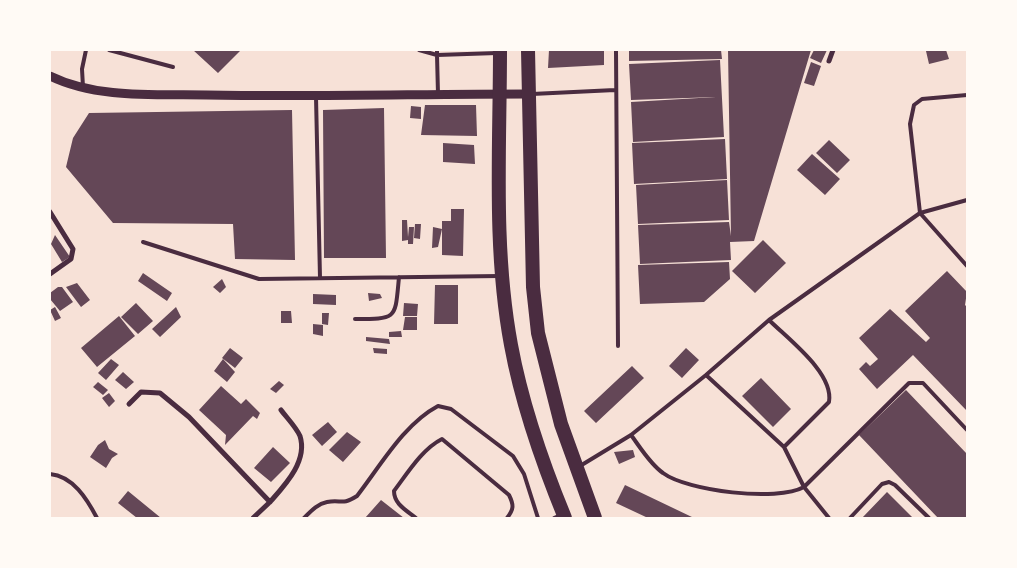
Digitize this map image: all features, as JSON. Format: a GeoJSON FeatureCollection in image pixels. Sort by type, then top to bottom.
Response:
{"type":"FeatureCollection","features":[{"type":"Feature","properties":{"kind":"highway"},"geometry":{"type":"LineString","coordinates":[[528,50],[532,287],[538,333],[552,394],[576,468],[595,518]]}},
{"type":"Feature","properties":{"kind":"highway"},"geometry":{"type":"LineString","coordinates":[[500,52],[503,276],[511,344],[532,432],[561,517]]}},
{"type":"Feature","properties":{"kind":"street"},"geometry":{"type":"LineString","coordinates":[[829,61],[833,50]]}},
{"type":"Feature","properties":{"kind":"street"},"geometry":{"type":"LineString","coordinates":[[51,79],[82,87],[150,94],[316,97],[528,94]]}},
{"type":"Feature","properties":{"kind":"street"},"geometry":{"type":"LineString","coordinates":[[50,212],[73,249],[71,259],[50,274]]}},
{"type":"Feature","properties":{"kind":"street"},"geometry":{"type":"LineString","coordinates":[[129,404],[141,392],[160,393],[189,417],[270,502]]}},
{"type":"Feature","properties":{"kind":"street"},"geometry":{"type":"LineString","coordinates":[[253,518],[270,502],[293,472],[302,450],[299,435],[281,410]]}},
{"type":"Feature","properties":{"kind":"lane"},"geometry":{"type":"LineString","coordinates":[[82,87],[82,68],[86,50]]}},
{"type":"Feature","properties":{"kind":"lane"},"geometry":{"type":"LineString","coordinates":[[109,50],[173,67]]}},
{"type":"Feature","properties":{"kind":"lane"},"geometry":{"type":"LineString","coordinates":[[419,50],[437,55],[500,52]]}},
{"type":"Feature","properties":{"kind":"lane"},"geometry":{"type":"LineString","coordinates":[[437,50],[438,96]]}},
{"type":"Feature","properties":{"kind":"lane"},"geometry":{"type":"LineString","coordinates":[[616,50],[618,346]]}},
{"type":"Feature","properties":{"kind":"lane"},"geometry":{"type":"LineString","coordinates":[[528,94],[615,90]]}},
{"type":"Feature","properties":{"kind":"lane"},"geometry":{"type":"LineString","coordinates":[[967,95],[922,100],[914,105],[910,115],[920,213],[967,266]]}},
{"type":"Feature","properties":{"kind":"lane"},"geometry":{"type":"LineString","coordinates":[[316,97],[320,278]]}},
{"type":"Feature","properties":{"kind":"lane"},"geometry":{"type":"LineString","coordinates":[[576,468],[630,435],[706,375],[769,320],[920,213],[967,200]]}},
{"type":"Feature","properties":{"kind":"lane"},"geometry":{"type":"LineString","coordinates":[[143,242],[259,279],[503,276]]}},
{"type":"Feature","properties":{"kind":"lane"},"geometry":{"type":"LineString","coordinates":[[356,319],[386,319],[393,315],[396,307],[399,277]]}},
{"type":"Feature","properties":{"kind":"lane"},"geometry":{"type":"LineString","coordinates":[[769,320],[818,368],[829,386],[831,395],[830,402],[821,412],[784,447]]}},
{"type":"Feature","properties":{"kind":"lane"},"geometry":{"type":"LineString","coordinates":[[706,375],[784,447],[804,487],[829,518]]}},
{"type":"Feature","properties":{"kind":"lane"},"geometry":{"type":"LineString","coordinates":[[630,435],[662,473],[692,485],[769,495],[788,493],[804,487],[909,383],[923,383],[967,430]]}},
{"type":"Feature","properties":{"kind":"lane"},"geometry":{"type":"LineString","coordinates":[[304,518],[315,506],[327,501],[346,503],[357,496],[408,430],[426,412],[438,406],[451,409],[513,456],[524,474],[538,518]]}},
{"type":"Feature","properties":{"kind":"lane"},"geometry":{"type":"LineString","coordinates":[[416,518],[394,498],[394,491],[428,449],[442,440],[510,495],[514,504],[513,511],[507,518]]}},
{"type":"Feature","properties":{"kind":"lane"},"geometry":{"type":"LineString","coordinates":[[50,474],[61,475],[85,496],[97,518]]}},
{"type":"Feature","properties":{"kind":"lane"},"geometry":{"type":"LineString","coordinates":[[850,518],[882,484],[889,482],[896,485],[929,518]]}},
{"type":"Feature","properties":{"kind":"building"},"geometry":{"type":"Polygon","coordinates":[[[193,50],[241,50],[218,73],[193,50]]]}},
{"type":"Feature","properties":{"kind":"building"},"geometry":{"type":"Polygon","coordinates":[[[549,50],[604,50],[604,65],[548,68],[549,50]]]}},
{"type":"Feature","properties":{"kind":"building"},"geometry":{"type":"Polygon","coordinates":[[[629,50],[721,50],[722,59],[629,61],[629,50]]]}},
{"type":"Feature","properties":{"kind":"building"},"geometry":{"type":"Polygon","coordinates":[[[728,50],[811,50],[754,241],[730,242],[731,260],[640,264],[638,225],[729,222],[731,236],[728,50]]]}},
{"type":"Feature","properties":{"kind":"building"},"geometry":{"type":"Polygon","coordinates":[[[814,50],[827,50],[821,63],[810,58],[814,50]]]}},
{"type":"Feature","properties":{"kind":"building"},"geometry":{"type":"Polygon","coordinates":[[[946,50],[949,59],[929,64],[926,51],[946,50]]]}},
{"type":"Feature","properties":{"kind":"building"},"geometry":{"type":"Polygon","coordinates":[[[720,60],[724,137],[633,142],[631,102],[716,97],[631,100],[629,64],[720,60]]]}},
{"type":"Feature","properties":{"kind":"building"},"geometry":{"type":"Polygon","coordinates":[[[811,62],[821,66],[814,86],[804,83],[811,62]]]}},
{"type":"Feature","properties":{"kind":"building"},"geometry":{"type":"Polygon","coordinates":[[[425,105],[476,105],[477,136],[421,135],[425,105]]]}},
{"type":"Feature","properties":{"kind":"building"},"geometry":{"type":"Polygon","coordinates":[[[411,106],[421,107],[421,119],[410,118],[411,106]]]}},
{"type":"Feature","properties":{"kind":"building"},"geometry":{"type":"Polygon","coordinates":[[[384,108],[386,258],[324,258],[323,110],[384,108]]]}},
{"type":"Feature","properties":{"kind":"building"},"geometry":{"type":"Polygon","coordinates":[[[292,110],[295,260],[235,259],[233,224],[113,223],[66,167],[73,138],[89,113],[292,110]]]}},
{"type":"Feature","properties":{"kind":"building"},"geometry":{"type":"Polygon","coordinates":[[[725,139],[727,179],[634,184],[632,143],[725,139]]]}},
{"type":"Feature","properties":{"kind":"building"},"geometry":{"type":"Polygon","coordinates":[[[829,140],[850,160],[837,173],[816,153],[829,140]]]}},
{"type":"Feature","properties":{"kind":"building"},"geometry":{"type":"Polygon","coordinates":[[[443,143],[474,145],[475,164],[443,162],[443,143]]]}},
{"type":"Feature","properties":{"kind":"building"},"geometry":{"type":"Polygon","coordinates":[[[812,154],[840,179],[825,195],[797,170],[812,154]]]}},
{"type":"Feature","properties":{"kind":"building"},"geometry":{"type":"Polygon","coordinates":[[[727,180],[729,220],[638,224],[636,185],[727,180]]]}},
{"type":"Feature","properties":{"kind":"building"},"geometry":{"type":"Polygon","coordinates":[[[451,209],[464,209],[463,256],[442,255],[442,221],[451,221],[451,209]]]}},
{"type":"Feature","properties":{"kind":"building"},"geometry":{"type":"Polygon","coordinates":[[[402,220],[407,220],[408,237],[409,227],[414,227],[413,244],[408,244],[408,240],[402,241],[402,220]]]}},
{"type":"Feature","properties":{"kind":"building"},"geometry":{"type":"Polygon","coordinates":[[[415,224],[421,224],[420,239],[414,238],[415,224]]]}},
{"type":"Feature","properties":{"kind":"building"},"geometry":{"type":"Polygon","coordinates":[[[433,227],[442,229],[438,247],[432,248],[433,227]]]}},
{"type":"Feature","properties":{"kind":"building"},"geometry":{"type":"Polygon","coordinates":[[[55,235],[70,257],[62,262],[51,244],[55,235]]]}},
{"type":"Feature","properties":{"kind":"building"},"geometry":{"type":"Polygon","coordinates":[[[763,240],[786,263],[755,293],[732,271],[763,240]]]}},
{"type":"Feature","properties":{"kind":"building"},"geometry":{"type":"Polygon","coordinates":[[[729,262],[730,279],[704,302],[640,304],[638,265],[729,262]]]}},
{"type":"Feature","properties":{"kind":"building"},"geometry":{"type":"Polygon","coordinates":[[[947,271],[967,292],[965,305],[967,307],[967,411],[913,355],[877,389],[859,369],[866,362],[870,366],[878,359],[859,338],[890,309],[926,342],[930,338],[905,311],[947,271]]]}},
{"type":"Feature","properties":{"kind":"building"},"geometry":{"type":"Polygon","coordinates":[[[143,273],[172,293],[167,301],[138,281],[143,273]]]}},
{"type":"Feature","properties":{"kind":"building"},"geometry":{"type":"Polygon","coordinates":[[[222,279],[226,287],[220,293],[213,287],[222,279]]]}},
{"type":"Feature","properties":{"kind":"building"},"geometry":{"type":"Polygon","coordinates":[[[77,283],[90,300],[81,307],[66,287],[77,283]]]}},
{"type":"Feature","properties":{"kind":"building"},"geometry":{"type":"Polygon","coordinates":[[[435,285],[458,285],[458,324],[434,324],[435,285]]]}},
{"type":"Feature","properties":{"kind":"building"},"geometry":{"type":"Polygon","coordinates":[[[58,287],[62,287],[73,302],[60,311],[50,299],[50,293],[58,287]]]}},
{"type":"Feature","properties":{"kind":"building"},"geometry":{"type":"Polygon","coordinates":[[[368,293],[380,294],[382,298],[369,301],[368,293]]]}},
{"type":"Feature","properties":{"kind":"building"},"geometry":{"type":"Polygon","coordinates":[[[313,294],[336,295],[336,305],[313,304],[313,294]]]}},
{"type":"Feature","properties":{"kind":"building"},"geometry":{"type":"Polygon","coordinates":[[[136,303],[153,321],[138,334],[121,317],[136,303]]]}},
{"type":"Feature","properties":{"kind":"building"},"geometry":{"type":"Polygon","coordinates":[[[404,303],[418,304],[417,316],[403,316],[404,303]]]}},
{"type":"Feature","properties":{"kind":"building"},"geometry":{"type":"Polygon","coordinates":[[[55,307],[61,318],[55,321],[50,310],[55,307]]]}},
{"type":"Feature","properties":{"kind":"building"},"geometry":{"type":"Polygon","coordinates":[[[176,307],[181,317],[160,337],[152,329],[176,307]]]}},
{"type":"Feature","properties":{"kind":"building"},"geometry":{"type":"Polygon","coordinates":[[[281,311],[291,311],[292,323],[281,323],[281,311]]]}},
{"type":"Feature","properties":{"kind":"building"},"geometry":{"type":"Polygon","coordinates":[[[322,313],[329,313],[328,325],[322,324],[322,313]]]}},
{"type":"Feature","properties":{"kind":"building"},"geometry":{"type":"Polygon","coordinates":[[[119,316],[135,336],[97,367],[81,348],[119,316]]]}},
{"type":"Feature","properties":{"kind":"building"},"geometry":{"type":"Polygon","coordinates":[[[405,317],[417,317],[417,330],[403,330],[405,317]]]}},
{"type":"Feature","properties":{"kind":"building"},"geometry":{"type":"Polygon","coordinates":[[[313,324],[323,325],[323,336],[313,334],[313,324]]]}},
{"type":"Feature","properties":{"kind":"building"},"geometry":{"type":"Polygon","coordinates":[[[401,331],[402,337],[389,337],[389,332],[401,331]]]}},
{"type":"Feature","properties":{"kind":"building"},"geometry":{"type":"Polygon","coordinates":[[[366,337],[389,339],[390,344],[366,341],[366,337]]]}},
{"type":"Feature","properties":{"kind":"building"},"geometry":{"type":"Polygon","coordinates":[[[230,348],[243,358],[235,368],[222,358],[230,348]]]}},
{"type":"Feature","properties":{"kind":"building"},"geometry":{"type":"Polygon","coordinates":[[[373,348],[387,349],[387,354],[374,353],[373,348]]]}},
{"type":"Feature","properties":{"kind":"building"},"geometry":{"type":"Polygon","coordinates":[[[686,348],[699,360],[682,378],[669,366],[686,348]]]}},
{"type":"Feature","properties":{"kind":"building"},"geometry":{"type":"Polygon","coordinates":[[[111,359],[119,365],[106,380],[98,373],[111,359]]]}},
{"type":"Feature","properties":{"kind":"building"},"geometry":{"type":"Polygon","coordinates":[[[223,359],[235,372],[227,382],[214,371],[223,359]]]}},
{"type":"Feature","properties":{"kind":"building"},"geometry":{"type":"Polygon","coordinates":[[[632,366],[644,378],[596,423],[584,411],[632,366]]]}},
{"type":"Feature","properties":{"kind":"building"},"geometry":{"type":"Polygon","coordinates":[[[123,372],[134,382],[126,389],[115,380],[123,372]]]}},
{"type":"Feature","properties":{"kind":"building"},"geometry":{"type":"Polygon","coordinates":[[[761,378],[791,409],[773,427],[742,396],[761,378]]]}},
{"type":"Feature","properties":{"kind":"building"},"geometry":{"type":"Polygon","coordinates":[[[279,381],[284,385],[276,393],[270,389],[279,381]]]}},
{"type":"Feature","properties":{"kind":"building"},"geometry":{"type":"Polygon","coordinates":[[[98,382],[108,390],[103,395],[93,387],[98,382]]]}},
{"type":"Feature","properties":{"kind":"building"},"geometry":{"type":"Polygon","coordinates":[[[221,386],[241,404],[246,399],[260,413],[257,419],[253,416],[225,445],[226,435],[199,410],[221,386]]]}},
{"type":"Feature","properties":{"kind":"building"},"geometry":{"type":"Polygon","coordinates":[[[906,390],[967,454],[967,518],[938,518],[859,435],[906,390]]]}},
{"type":"Feature","properties":{"kind":"building"},"geometry":{"type":"Polygon","coordinates":[[[109,393],[115,401],[109,407],[102,398],[109,393]]]}},
{"type":"Feature","properties":{"kind":"building"},"geometry":{"type":"Polygon","coordinates":[[[328,422],[337,432],[322,446],[312,435],[328,422]]]}},
{"type":"Feature","properties":{"kind":"building"},"geometry":{"type":"Polygon","coordinates":[[[347,432],[361,442],[343,462],[329,450],[347,432]]]}},
{"type":"Feature","properties":{"kind":"building"},"geometry":{"type":"Polygon","coordinates":[[[105,440],[109,449],[118,454],[112,458],[106,468],[90,457],[98,445],[105,440]]]}},
{"type":"Feature","properties":{"kind":"building"},"geometry":{"type":"Polygon","coordinates":[[[273,447],[290,463],[271,482],[254,468],[273,447]]]}},
{"type":"Feature","properties":{"kind":"building"},"geometry":{"type":"Polygon","coordinates":[[[633,450],[635,457],[619,464],[614,452],[633,450]]]}},
{"type":"Feature","properties":{"kind":"building"},"geometry":{"type":"Polygon","coordinates":[[[625,485],[694,518],[648,518],[616,503],[625,485]]]}},
{"type":"Feature","properties":{"kind":"building"},"geometry":{"type":"Polygon","coordinates":[[[128,491],[161,518],[137,518],[118,503],[128,491]]]}},
{"type":"Feature","properties":{"kind":"building"},"geometry":{"type":"Polygon","coordinates":[[[887,492],[913,518],[862,518],[887,492]]]}},
{"type":"Feature","properties":{"kind":"building"},"geometry":{"type":"Polygon","coordinates":[[[381,500],[404,518],[365,518],[381,500]]]}}]}
